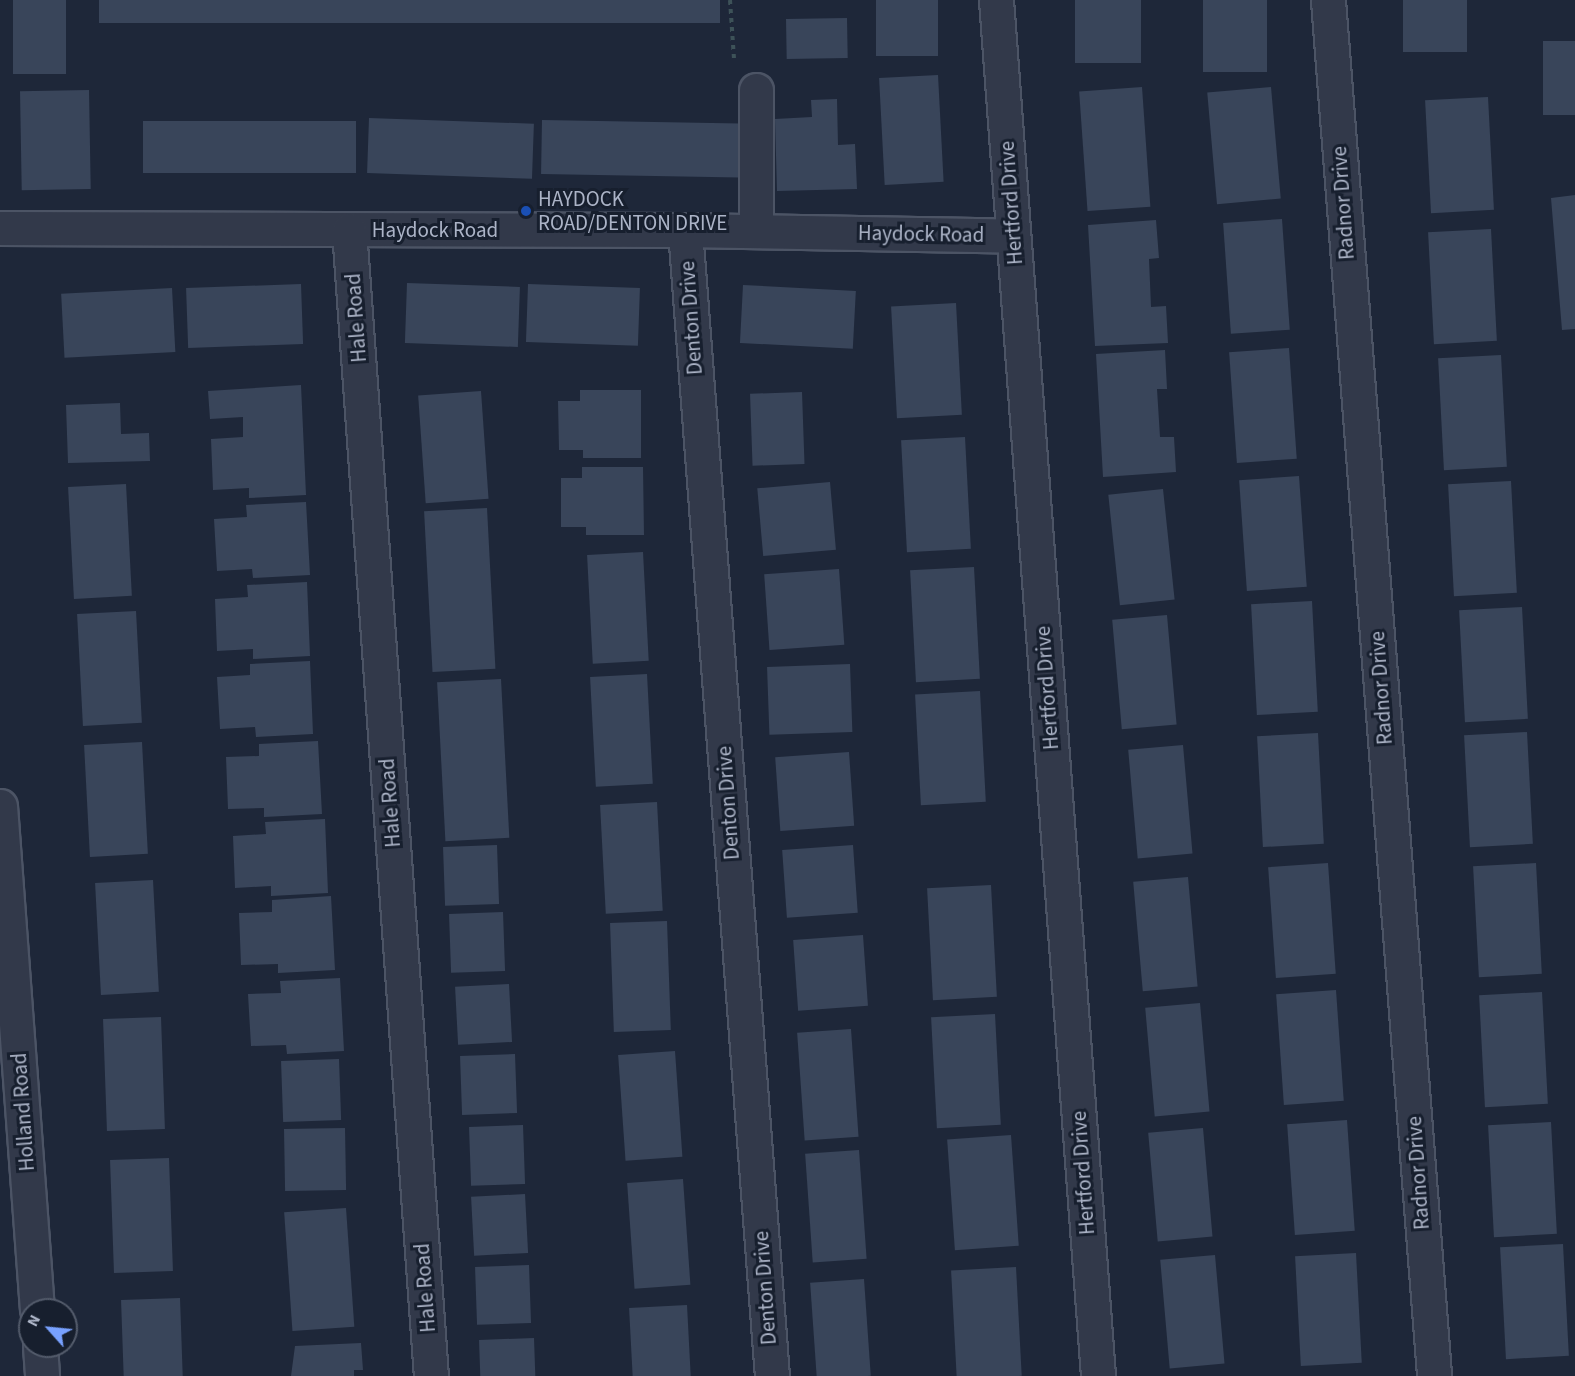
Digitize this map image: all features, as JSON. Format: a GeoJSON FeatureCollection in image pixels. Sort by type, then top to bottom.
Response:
{"type":"FeatureCollection","features":[{"type":"Feature","properties":{"kind":"street","name":"Hertford Drive"},"geometry":{"type":"LineString","coordinates":[[996,0],[1098,1376]]}},
{"type":"Feature","properties":{"kind":"street","name":"Radnor Drive"},"geometry":{"type":"LineString","coordinates":[[1328,0],[1434,1376]]}},
{"type":"Feature","properties":{"kind":"street"},"geometry":{"type":"LineString","coordinates":[[756,90],[756,231]]}},
{"type":"Feature","properties":{"kind":"street","name":"Haydock Road"},"geometry":{"type":"LineString","coordinates":[[0,228],[685,230],[1013,236]]}},
{"type":"Feature","properties":{"kind":"street","name":"Hale Road"},"geometry":{"type":"LineString","coordinates":[[349,230],[431,1376]]}},
{"type":"Feature","properties":{"kind":"street","name":"Denton Drive"},"geometry":{"type":"LineString","coordinates":[[685,230],[772,1376]]}},
{"type":"Feature","properties":{"kind":"street","name":"Holland Road"},"geometry":{"type":"LineString","coordinates":[[0,806],[36,1298]]}},
{"type":"Feature","properties":{"kind":"street"},"geometry":{"type":"LineString","coordinates":[[41,1358],[42,1376]]}},
{"type":"Feature","properties":{"kind":"path"},"geometry":{"type":"LineString","coordinates":[[730,0],[736,80],[756,90]]}},
{"type":"Feature","properties":{"kind":"building"},"geometry":{"type":"Polygon","coordinates":[[[13,0],[66,0],[66,74],[13,74],[13,0]]]}},
{"type":"Feature","properties":{"kind":"building"},"geometry":{"type":"Polygon","coordinates":[[[99,0],[720,0],[720,23],[99,23],[99,0]]]}},
{"type":"Feature","properties":{"kind":"building"},"geometry":{"type":"Polygon","coordinates":[[[876,0],[938,0],[938,56],[876,56],[876,0]]]}},
{"type":"Feature","properties":{"kind":"building"},"geometry":{"type":"Polygon","coordinates":[[[1075,0],[1141,0],[1141,63],[1075,63],[1075,0]]]}},
{"type":"Feature","properties":{"kind":"building"},"geometry":{"type":"Polygon","coordinates":[[[1203,0],[1267,0],[1267,72],[1203,72],[1203,0]]]}},
{"type":"Feature","properties":{"kind":"building"},"geometry":{"type":"Polygon","coordinates":[[[1403,0],[1467,0],[1467,52],[1403,52],[1403,0]]]}},
{"type":"Feature","properties":{"kind":"building"},"geometry":{"type":"Polygon","coordinates":[[[847,18],[848,58],[787,59],[786,19],[847,18]]]}},
{"type":"Feature","properties":{"kind":"building"},"geometry":{"type":"Polygon","coordinates":[[[1543,41],[1575,41],[1575,115],[1543,115],[1543,41]]]}},
{"type":"Feature","properties":{"kind":"building"},"geometry":{"type":"Polygon","coordinates":[[[938,75],[944,182],[885,185],[879,78],[938,75]]]}},
{"type":"Feature","properties":{"kind":"building"},"geometry":{"type":"Polygon","coordinates":[[[1142,87],[1150,207],[1088,211],[1079,91],[1142,87]]]}},
{"type":"Feature","properties":{"kind":"building"},"geometry":{"type":"Polygon","coordinates":[[[1271,87],[1281,199],[1217,204],[1207,93],[1271,87]]]}},
{"type":"Feature","properties":{"kind":"building"},"geometry":{"type":"Polygon","coordinates":[[[89,90],[91,189],[22,190],[20,91],[89,90]]]}},
{"type":"Feature","properties":{"kind":"building"},"geometry":{"type":"Polygon","coordinates":[[[1488,97],[1494,210],[1431,213],[1425,100],[1488,97]]]}},
{"type":"Feature","properties":{"kind":"building"},"geometry":{"type":"Polygon","coordinates":[[[837,99],[838,145],[855,144],[857,189],[777,191],[775,119],[812,117],[811,100],[837,99]]]}},
{"type":"Feature","properties":{"kind":"building"},"geometry":{"type":"Polygon","coordinates":[[[369,118],[534,124],[532,179],[367,173],[369,118]]]}},
{"type":"Feature","properties":{"kind":"building"},"geometry":{"type":"Polygon","coordinates":[[[542,120],[740,123],[739,177],[541,174],[542,120]]]}},
{"type":"Feature","properties":{"kind":"building"},"geometry":{"type":"Polygon","coordinates":[[[143,121],[356,121],[356,173],[143,173],[143,121]]]}},
{"type":"Feature","properties":{"kind":"building"},"geometry":{"type":"Polygon","coordinates":[[[1575,195],[1575,329],[1562,330],[1551,198],[1575,195]]]}},
{"type":"Feature","properties":{"kind":"building"},"geometry":{"type":"Polygon","coordinates":[[[1282,219],[1290,330],[1231,334],[1223,223],[1282,219]]]}},
{"type":"Feature","properties":{"kind":"building"},"geometry":{"type":"Polygon","coordinates":[[[1156,220],[1159,258],[1149,259],[1151,307],[1166,306],[1168,343],[1095,346],[1088,225],[1156,220]]]}},
{"type":"Feature","properties":{"kind":"building"},"geometry":{"type":"Polygon","coordinates":[[[1491,229],[1497,341],[1434,344],[1428,232],[1491,229]]]}},
{"type":"Feature","properties":{"kind":"building"},"geometry":{"type":"Polygon","coordinates":[[[407,283],[520,287],[518,347],[405,343],[407,283]]]}},
{"type":"Feature","properties":{"kind":"building"},"geometry":{"type":"Polygon","coordinates":[[[301,284],[303,344],[188,348],[186,288],[301,284]]]}},
{"type":"Feature","properties":{"kind":"building"},"geometry":{"type":"Polygon","coordinates":[[[528,284],[640,288],[638,346],[526,342],[528,284]]]}},
{"type":"Feature","properties":{"kind":"building"},"geometry":{"type":"Polygon","coordinates":[[[743,285],[856,291],[853,349],[740,343],[743,285]]]}},
{"type":"Feature","properties":{"kind":"building"},"geometry":{"type":"Polygon","coordinates":[[[172,288],[175,352],[65,358],[61,294],[172,288]]]}},
{"type":"Feature","properties":{"kind":"building"},"geometry":{"type":"Polygon","coordinates":[[[956,303],[962,415],[897,418],[891,306],[956,303]]]}},
{"type":"Feature","properties":{"kind":"building"},"geometry":{"type":"Polygon","coordinates":[[[1289,348],[1297,459],[1237,463],[1229,352],[1289,348]]]}},
{"type":"Feature","properties":{"kind":"building"},"geometry":{"type":"Polygon","coordinates":[[[1165,350],[1167,389],[1157,389],[1160,437],[1174,437],[1176,472],[1103,477],[1096,354],[1165,350]]]}},
{"type":"Feature","properties":{"kind":"building"},"geometry":{"type":"Polygon","coordinates":[[[1501,355],[1507,467],[1444,470],[1438,358],[1501,355]]]}},
{"type":"Feature","properties":{"kind":"building"},"geometry":{"type":"Polygon","coordinates":[[[301,385],[306,495],[249,498],[249,488],[213,490],[211,439],[243,437],[243,417],[210,419],[208,391],[301,385]]]}},
{"type":"Feature","properties":{"kind":"building"},"geometry":{"type":"Polygon","coordinates":[[[580,390],[641,390],[641,458],[583,458],[583,450],[559,450],[558,401],[580,401],[580,390]]]}},
{"type":"Feature","properties":{"kind":"building"},"geometry":{"type":"Polygon","coordinates":[[[481,391],[489,499],[426,503],[418,395],[481,391]]]}},
{"type":"Feature","properties":{"kind":"building"},"geometry":{"type":"Polygon","coordinates":[[[802,392],[805,464],[753,466],[750,394],[802,392]]]}},
{"type":"Feature","properties":{"kind":"building"},"geometry":{"type":"Polygon","coordinates":[[[120,403],[121,434],[149,433],[150,461],[68,463],[66,405],[120,403]]]}},
{"type":"Feature","properties":{"kind":"building"},"geometry":{"type":"Polygon","coordinates":[[[965,437],[971,549],[907,552],[901,440],[965,437]]]}},
{"type":"Feature","properties":{"kind":"building"},"geometry":{"type":"Polygon","coordinates":[[[582,467],[643,467],[644,535],[586,535],[586,527],[561,527],[561,478],[582,478],[582,467]]]}},
{"type":"Feature","properties":{"kind":"building"},"geometry":{"type":"Polygon","coordinates":[[[1299,476],[1307,587],[1247,591],[1239,480],[1299,476]]]}},
{"type":"Feature","properties":{"kind":"building"},"geometry":{"type":"Polygon","coordinates":[[[1511,481],[1517,593],[1454,596],[1448,484],[1511,481]]]}},
{"type":"Feature","properties":{"kind":"building"},"geometry":{"type":"Polygon","coordinates":[[[830,482],[836,550],[763,556],[757,488],[830,482]]]}},
{"type":"Feature","properties":{"kind":"building"},"geometry":{"type":"Polygon","coordinates":[[[126,484],[132,596],[74,599],[68,487],[126,484]]]}},
{"type":"Feature","properties":{"kind":"building"},"geometry":{"type":"Polygon","coordinates":[[[1163,489],[1175,599],[1120,605],[1108,495],[1163,489]]]}},
{"type":"Feature","properties":{"kind":"building"},"geometry":{"type":"Polygon","coordinates":[[[306,502],[310,575],[253,578],[252,569],[217,571],[214,519],[247,517],[246,505],[306,502]]]}},
{"type":"Feature","properties":{"kind":"building"},"geometry":{"type":"Polygon","coordinates":[[[487,508],[495,669],[433,672],[424,511],[487,508]]]}},
{"type":"Feature","properties":{"kind":"building"},"geometry":{"type":"Polygon","coordinates":[[[643,552],[649,661],[593,664],[587,555],[643,552]]]}},
{"type":"Feature","properties":{"kind":"building"},"geometry":{"type":"Polygon","coordinates":[[[974,567],[980,679],[916,682],[910,570],[974,567]]]}},
{"type":"Feature","properties":{"kind":"building"},"geometry":{"type":"Polygon","coordinates":[[[839,569],[844,645],[769,650],[764,574],[839,569]]]}},
{"type":"Feature","properties":{"kind":"building"},"geometry":{"type":"Polygon","coordinates":[[[307,582],[310,656],[253,659],[253,649],[217,651],[215,599],[248,597],[247,585],[307,582]]]}},
{"type":"Feature","properties":{"kind":"building"},"geometry":{"type":"Polygon","coordinates":[[[1312,601],[1318,712],[1257,715],[1251,604],[1312,601]]]}},
{"type":"Feature","properties":{"kind":"building"},"geometry":{"type":"Polygon","coordinates":[[[1522,607],[1528,719],[1465,722],[1459,610],[1522,607]]]}},
{"type":"Feature","properties":{"kind":"building"},"geometry":{"type":"Polygon","coordinates":[[[136,611],[142,723],[83,726],[77,614],[136,611]]]}},
{"type":"Feature","properties":{"kind":"building"},"geometry":{"type":"Polygon","coordinates":[[[1167,615],[1177,725],[1122,729],[1112,620],[1167,615]]]}},
{"type":"Feature","properties":{"kind":"building"},"geometry":{"type":"Polygon","coordinates":[[[310,661],[313,734],[256,737],[255,727],[220,729],[217,677],[250,675],[250,664],[310,661]]]}},
{"type":"Feature","properties":{"kind":"building"},"geometry":{"type":"Polygon","coordinates":[[[850,664],[852,732],[769,735],[767,667],[850,664]]]}},
{"type":"Feature","properties":{"kind":"building"},"geometry":{"type":"Polygon","coordinates":[[[647,674],[653,784],[596,787],[590,677],[647,674]]]}},
{"type":"Feature","properties":{"kind":"building"},"geometry":{"type":"Polygon","coordinates":[[[501,679],[509,838],[445,841],[437,682],[501,679]]]}},
{"type":"Feature","properties":{"kind":"building"},"geometry":{"type":"Polygon","coordinates":[[[980,691],[986,802],[921,805],[915,694],[980,691]]]}},
{"type":"Feature","properties":{"kind":"building"},"geometry":{"type":"Polygon","coordinates":[[[1527,732],[1533,844],[1470,847],[1464,735],[1527,732]]]}},
{"type":"Feature","properties":{"kind":"building"},"geometry":{"type":"Polygon","coordinates":[[[1318,733],[1324,844],[1263,847],[1257,736],[1318,733]]]}},
{"type":"Feature","properties":{"kind":"building"},"geometry":{"type":"Polygon","coordinates":[[[318,741],[322,814],[264,817],[264,808],[228,809],[226,757],[259,756],[259,744],[318,741]]]}},
{"type":"Feature","properties":{"kind":"building"},"geometry":{"type":"Polygon","coordinates":[[[142,742],[148,854],[90,857],[84,745],[142,742]]]}},
{"type":"Feature","properties":{"kind":"building"},"geometry":{"type":"Polygon","coordinates":[[[1183,745],[1192,854],[1138,858],[1128,750],[1183,745]]]}},
{"type":"Feature","properties":{"kind":"building"},"geometry":{"type":"Polygon","coordinates":[[[849,752],[854,826],[780,831],[775,757],[849,752]]]}},
{"type":"Feature","properties":{"kind":"building"},"geometry":{"type":"Polygon","coordinates":[[[657,802],[663,911],[606,914],[600,805],[657,802]]]}},
{"type":"Feature","properties":{"kind":"building"},"geometry":{"type":"Polygon","coordinates":[[[325,819],[328,893],[271,896],[271,886],[235,888],[233,836],[266,834],[265,822],[325,819]]]}},
{"type":"Feature","properties":{"kind":"building"},"geometry":{"type":"Polygon","coordinates":[[[497,845],[499,904],[445,906],[443,847],[497,845]]]}},
{"type":"Feature","properties":{"kind":"building"},"geometry":{"type":"Polygon","coordinates":[[[853,845],[858,913],[787,918],[782,850],[853,845]]]}},
{"type":"Feature","properties":{"kind":"building"},"geometry":{"type":"Polygon","coordinates":[[[1328,863],[1336,974],[1276,978],[1268,867],[1328,863]]]}},
{"type":"Feature","properties":{"kind":"building"},"geometry":{"type":"Polygon","coordinates":[[[1536,863],[1542,974],[1479,977],[1473,866],[1536,863]]]}},
{"type":"Feature","properties":{"kind":"building"},"geometry":{"type":"Polygon","coordinates":[[[1188,877],[1198,987],[1143,991],[1133,882],[1188,877]]]}},
{"type":"Feature","properties":{"kind":"building"},"geometry":{"type":"Polygon","coordinates":[[[153,880],[159,992],[101,995],[95,883],[153,880]]]}},
{"type":"Feature","properties":{"kind":"building"},"geometry":{"type":"Polygon","coordinates":[[[991,885],[997,997],[933,1000],[927,888],[991,885]]]}},
{"type":"Feature","properties":{"kind":"building"},"geometry":{"type":"Polygon","coordinates":[[[331,896],[335,970],[278,973],[278,964],[241,965],[239,913],[272,912],[272,900],[331,896]]]}},
{"type":"Feature","properties":{"kind":"building"},"geometry":{"type":"Polygon","coordinates":[[[503,912],[505,971],[451,973],[449,914],[503,912]]]}},
{"type":"Feature","properties":{"kind":"building"},"geometry":{"type":"Polygon","coordinates":[[[667,921],[671,1030],[614,1032],[610,923],[667,921]]]}},
{"type":"Feature","properties":{"kind":"building"},"geometry":{"type":"Polygon","coordinates":[[[863,935],[868,1006],[798,1011],[793,940],[863,935]]]}},
{"type":"Feature","properties":{"kind":"building"},"geometry":{"type":"Polygon","coordinates":[[[340,978],[344,1051],[287,1054],[286,1045],[251,1046],[248,994],[281,993],[280,981],[340,978]]]}},
{"type":"Feature","properties":{"kind":"building"},"geometry":{"type":"Polygon","coordinates":[[[509,984],[512,1042],[458,1045],[455,987],[509,984]]]}},
{"type":"Feature","properties":{"kind":"building"},"geometry":{"type":"Polygon","coordinates":[[[1336,990],[1344,1101],[1284,1105],[1276,994],[1336,990]]]}},
{"type":"Feature","properties":{"kind":"building"},"geometry":{"type":"Polygon","coordinates":[[[1542,992],[1548,1104],[1485,1107],[1479,995],[1542,992]]]}},
{"type":"Feature","properties":{"kind":"building"},"geometry":{"type":"Polygon","coordinates":[[[1200,1003],[1209,1112],[1155,1116],[1145,1008],[1200,1003]]]}},
{"type":"Feature","properties":{"kind":"building"},"geometry":{"type":"Polygon","coordinates":[[[995,1014],[1001,1125],[937,1128],[931,1017],[995,1014]]]}},
{"type":"Feature","properties":{"kind":"building"},"geometry":{"type":"Polygon","coordinates":[[[161,1017],[165,1129],[107,1131],[103,1019],[161,1017]]]}},
{"type":"Feature","properties":{"kind":"building"},"geometry":{"type":"Polygon","coordinates":[[[851,1029],[859,1137],[805,1141],[797,1033],[851,1029]]]}},
{"type":"Feature","properties":{"kind":"building"},"geometry":{"type":"Polygon","coordinates":[[[675,1051],[682,1157],[626,1161],[618,1055],[675,1051]]]}},
{"type":"Feature","properties":{"kind":"building"},"geometry":{"type":"Polygon","coordinates":[[[515,1054],[517,1113],[462,1115],[460,1056],[515,1054]]]}},
{"type":"Feature","properties":{"kind":"building"},"geometry":{"type":"Polygon","coordinates":[[[339,1059],[341,1120],[283,1122],[281,1061],[339,1059]]]}},
{"type":"Feature","properties":{"kind":"building"},"geometry":{"type":"Polygon","coordinates":[[[1347,1120],[1355,1231],[1295,1235],[1287,1124],[1347,1120]]]}},
{"type":"Feature","properties":{"kind":"building"},"geometry":{"type":"Polygon","coordinates":[[[1551,1122],[1557,1234],[1494,1237],[1488,1125],[1551,1122]]]}},
{"type":"Feature","properties":{"kind":"building"},"geometry":{"type":"Polygon","coordinates":[[[523,1125],[525,1184],[471,1186],[469,1127],[523,1125]]]}},
{"type":"Feature","properties":{"kind":"building"},"geometry":{"type":"Polygon","coordinates":[[[345,1128],[346,1190],[285,1191],[284,1129],[345,1128]]]}},
{"type":"Feature","properties":{"kind":"building"},"geometry":{"type":"Polygon","coordinates":[[[1203,1128],[1212,1237],[1158,1241],[1148,1133],[1203,1128]]]}},
{"type":"Feature","properties":{"kind":"building"},"geometry":{"type":"Polygon","coordinates":[[[1011,1135],[1019,1246],[955,1250],[947,1139],[1011,1135]]]}},
{"type":"Feature","properties":{"kind":"building"},"geometry":{"type":"Polygon","coordinates":[[[859,1150],[867,1259],[813,1263],[805,1154],[859,1150]]]}},
{"type":"Feature","properties":{"kind":"building"},"geometry":{"type":"Polygon","coordinates":[[[169,1158],[173,1271],[114,1273],[110,1160],[169,1158]]]}},
{"type":"Feature","properties":{"kind":"building"},"geometry":{"type":"Polygon","coordinates":[[[683,1179],[690,1285],[635,1289],[627,1183],[683,1179]]]}},
{"type":"Feature","properties":{"kind":"building"},"geometry":{"type":"Polygon","coordinates":[[[525,1194],[528,1253],[474,1256],[471,1197],[525,1194]]]}},
{"type":"Feature","properties":{"kind":"building"},"geometry":{"type":"Polygon","coordinates":[[[346,1208],[354,1327],[292,1331],[284,1212],[346,1208]]]}},
{"type":"Feature","properties":{"kind":"building"},"geometry":{"type":"Polygon","coordinates":[[[1563,1244],[1569,1356],[1506,1359],[1500,1247],[1563,1244]]]}},
{"type":"Feature","properties":{"kind":"building"},"geometry":{"type":"Polygon","coordinates":[[[1356,1253],[1362,1363],[1301,1366],[1295,1256],[1356,1253]]]}},
{"type":"Feature","properties":{"kind":"building"},"geometry":{"type":"Polygon","coordinates":[[[1215,1255],[1224,1364],[1170,1368],[1160,1260],[1215,1255]]]}},
{"type":"Feature","properties":{"kind":"building"},"geometry":{"type":"Polygon","coordinates":[[[529,1265],[531,1323],[477,1325],[475,1267],[529,1265]]]}},
{"type":"Feature","properties":{"kind":"building"},"geometry":{"type":"Polygon","coordinates":[[[1016,1267],[1022,1376],[957,1376],[951,1270],[1016,1267]]]}},
{"type":"Feature","properties":{"kind":"building"},"geometry":{"type":"Polygon","coordinates":[[[864,1279],[871,1376],[817,1376],[810,1283],[864,1279]]]}},
{"type":"Feature","properties":{"kind":"building"},"geometry":{"type":"Polygon","coordinates":[[[180,1298],[183,1376],[124,1376],[121,1300],[180,1298]]]}},
{"type":"Feature","properties":{"kind":"building"},"geometry":{"type":"Polygon","coordinates":[[[687,1305],[691,1376],[633,1376],[629,1308],[687,1305]]]}},
{"type":"Feature","properties":{"kind":"building"},"geometry":{"type":"Polygon","coordinates":[[[534,1338],[535,1376],[480,1376],[479,1340],[534,1338]]]}},
{"type":"Feature","properties":{"kind":"building"},"geometry":{"type":"Polygon","coordinates":[[[361,1343],[363,1370],[354,1370],[354,1376],[291,1376],[295,1346],[361,1343]]]}},
{"type":"Feature","properties":{"kind":"place","name":"HAYDOCK ROAD/DENTON DRIVE"},"geometry":{"type":"Point","coordinates":[526,211]}}]}
